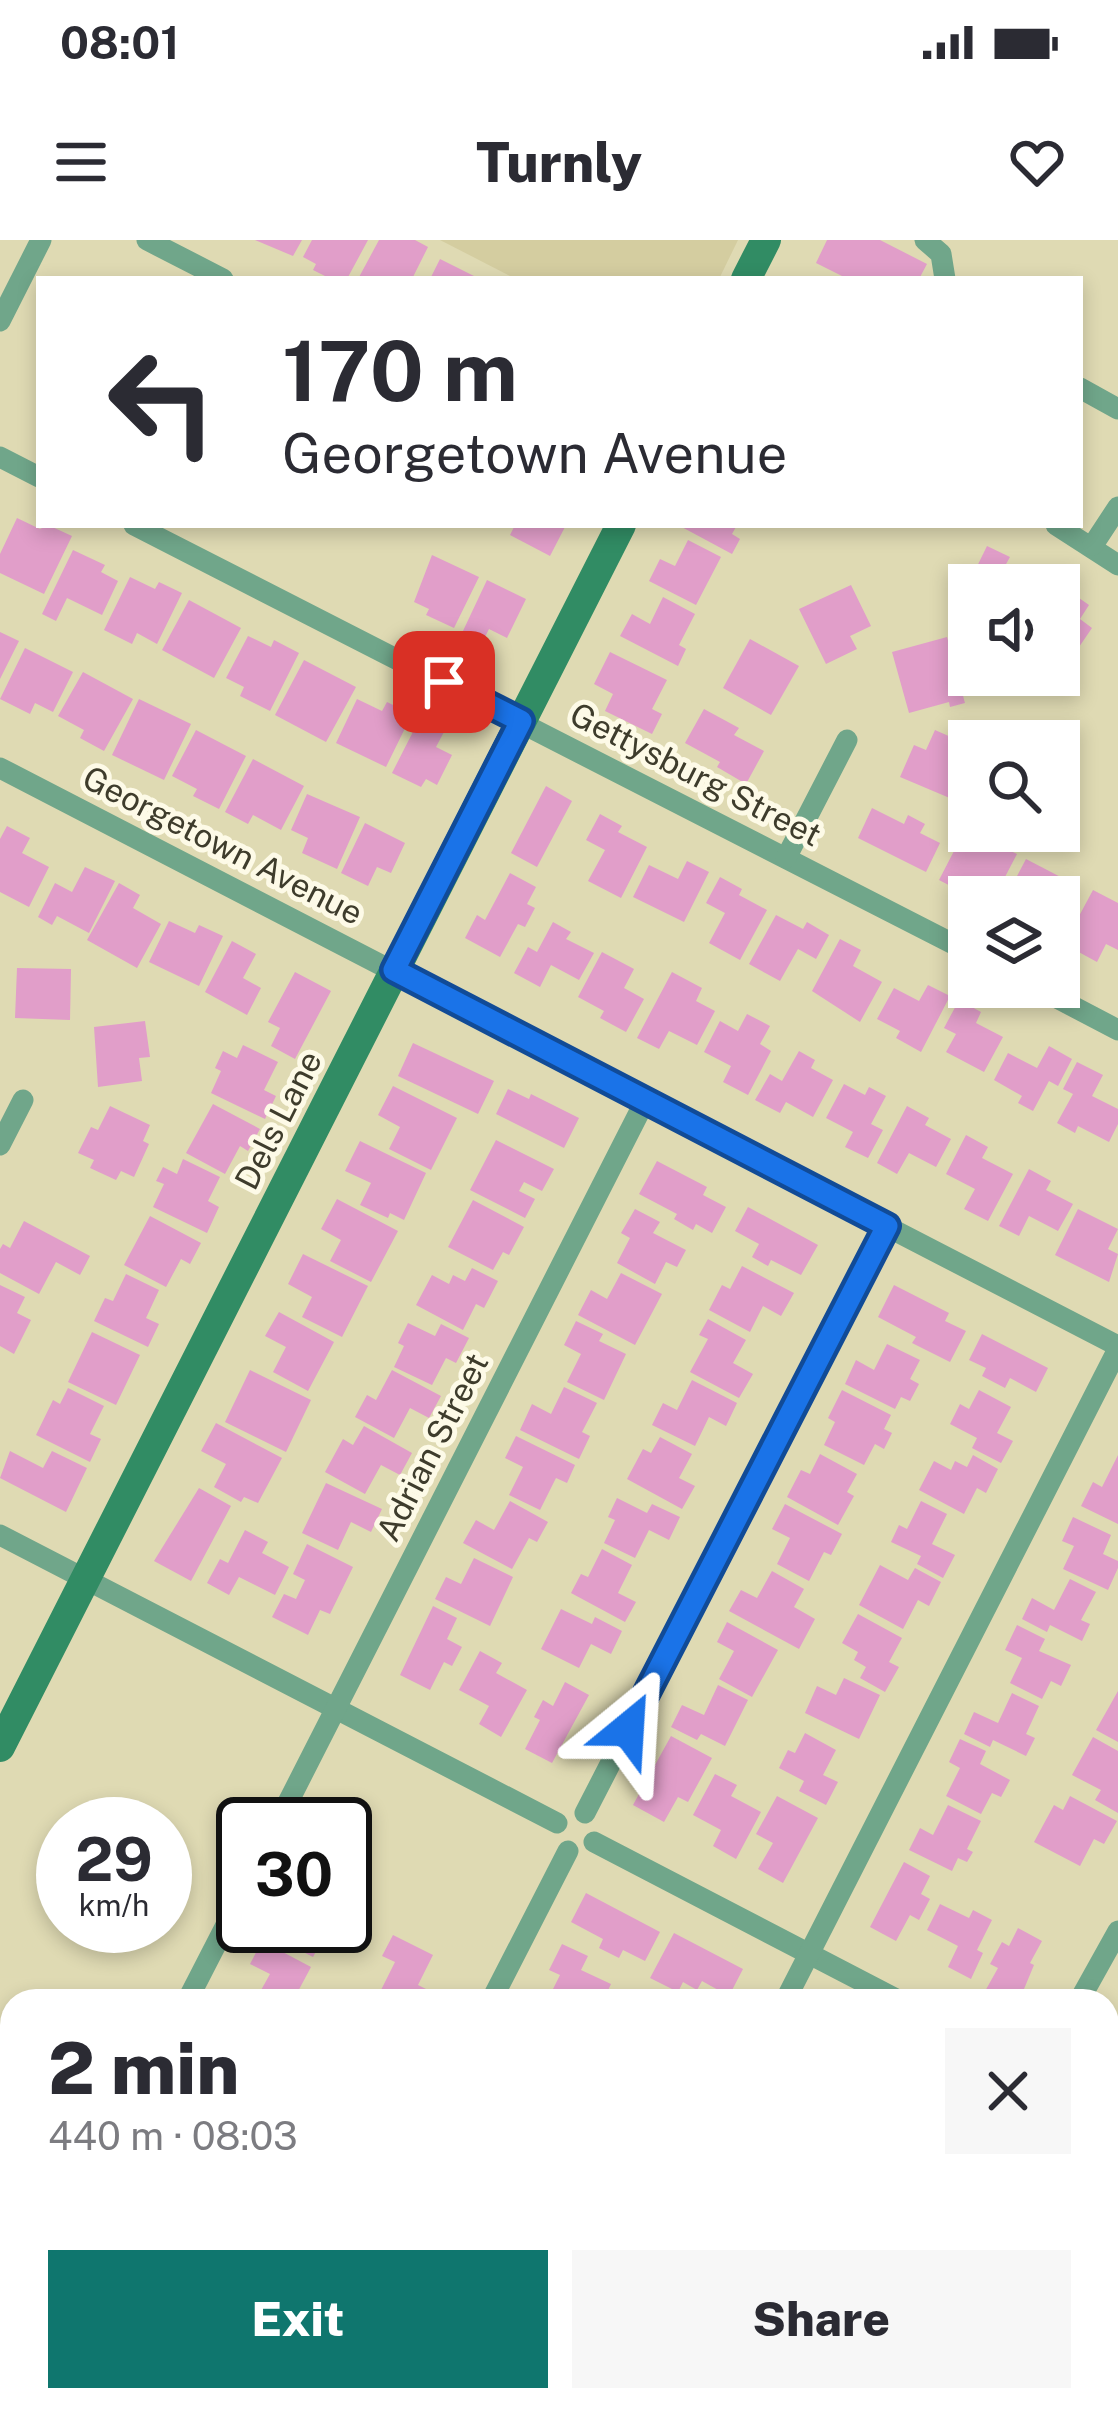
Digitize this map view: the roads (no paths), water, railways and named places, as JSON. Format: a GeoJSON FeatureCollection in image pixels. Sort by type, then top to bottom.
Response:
{"type":"FeatureCollection","features":[{"type":"Feature","properties":{"kind":"street"},"geometry":{"type":"LineString","coordinates":[[0,321],[40,240]]}},
{"type":"Feature","properties":{"kind":"street"},"geometry":{"type":"LineString","coordinates":[[147,240],[218,276]]}},
{"type":"Feature","properties":{"kind":"street"},"geometry":{"type":"LineString","coordinates":[[748,276],[766,240]]}},
{"type":"Feature","properties":{"kind":"street"},"geometry":{"type":"LineString","coordinates":[[925,240],[941,254],[945,276]]}},
{"type":"Feature","properties":{"kind":"street"},"geometry":{"type":"LineString","coordinates":[[1083,390],[1118,409]]}},
{"type":"Feature","properties":{"kind":"street"},"geometry":{"type":"LineString","coordinates":[[0,457],[36,475]]}},
{"type":"Feature","properties":{"kind":"street"},"geometry":{"type":"LineString","coordinates":[[1093,545],[1118,507]]}},
{"type":"Feature","properties":{"kind":"street","name":"Gettysburg Street"},"geometry":{"type":"LineString","coordinates":[[140,528],[948,941]]}},
{"type":"Feature","properties":{"kind":"street","name":"Dels Lane"},"geometry":{"type":"LineString","coordinates":[[0,1747],[619,528]]}},
{"type":"Feature","properties":{"kind":"street"},"geometry":{"type":"LineString","coordinates":[[1062,528],[1118,565]]}},
{"type":"Feature","properties":{"kind":"street"},"geometry":{"type":"LineString","coordinates":[[786,858],[847,740]]}},
{"type":"Feature","properties":{"kind":"street","name":"Georgetown Avenue"},"geometry":{"type":"LineString","coordinates":[[0,768],[1118,1347]]}},
{"type":"Feature","properties":{"kind":"street"},"geometry":{"type":"LineString","coordinates":[[1076,1008],[1118,1030]]}},
{"type":"Feature","properties":{"kind":"street"},"geometry":{"type":"LineString","coordinates":[[0,1144],[23,1100]]}},
{"type":"Feature","properties":{"kind":"street","name":"Adrian Street"},"geometry":{"type":"LineString","coordinates":[[292,1797],[645,1100]]}},
{"type":"Feature","properties":{"kind":"street"},"geometry":{"type":"LineString","coordinates":[[585,1813],[887,1226]]}},
{"type":"Feature","properties":{"kind":"street"},"geometry":{"type":"LineString","coordinates":[[791,1989],[1118,1347]]}},
{"type":"Feature","properties":{"kind":"street"},"geometry":{"type":"LineString","coordinates":[[0,1535],[556,1822]]}},
{"type":"Feature","properties":{"kind":"street"},"geometry":{"type":"LineString","coordinates":[[572,1811],[585,1813],[594,1822],[593,1842],[580,1852],[568,1851],[555,1836],[556,1822],[572,1811]]}},
{"type":"Feature","properties":{"kind":"street"},"geometry":{"type":"LineString","coordinates":[[593,1842],[877,1989]]}},
{"type":"Feature","properties":{"kind":"street"},"geometry":{"type":"LineString","coordinates":[[497,1989],[568,1851]]}},
{"type":"Feature","properties":{"kind":"street"},"geometry":{"type":"LineString","coordinates":[[1086,1989],[1118,1930]]}},
{"type":"Feature","properties":{"kind":"street"},"geometry":{"type":"LineString","coordinates":[[194,1989],[216,1946]]}}]}
